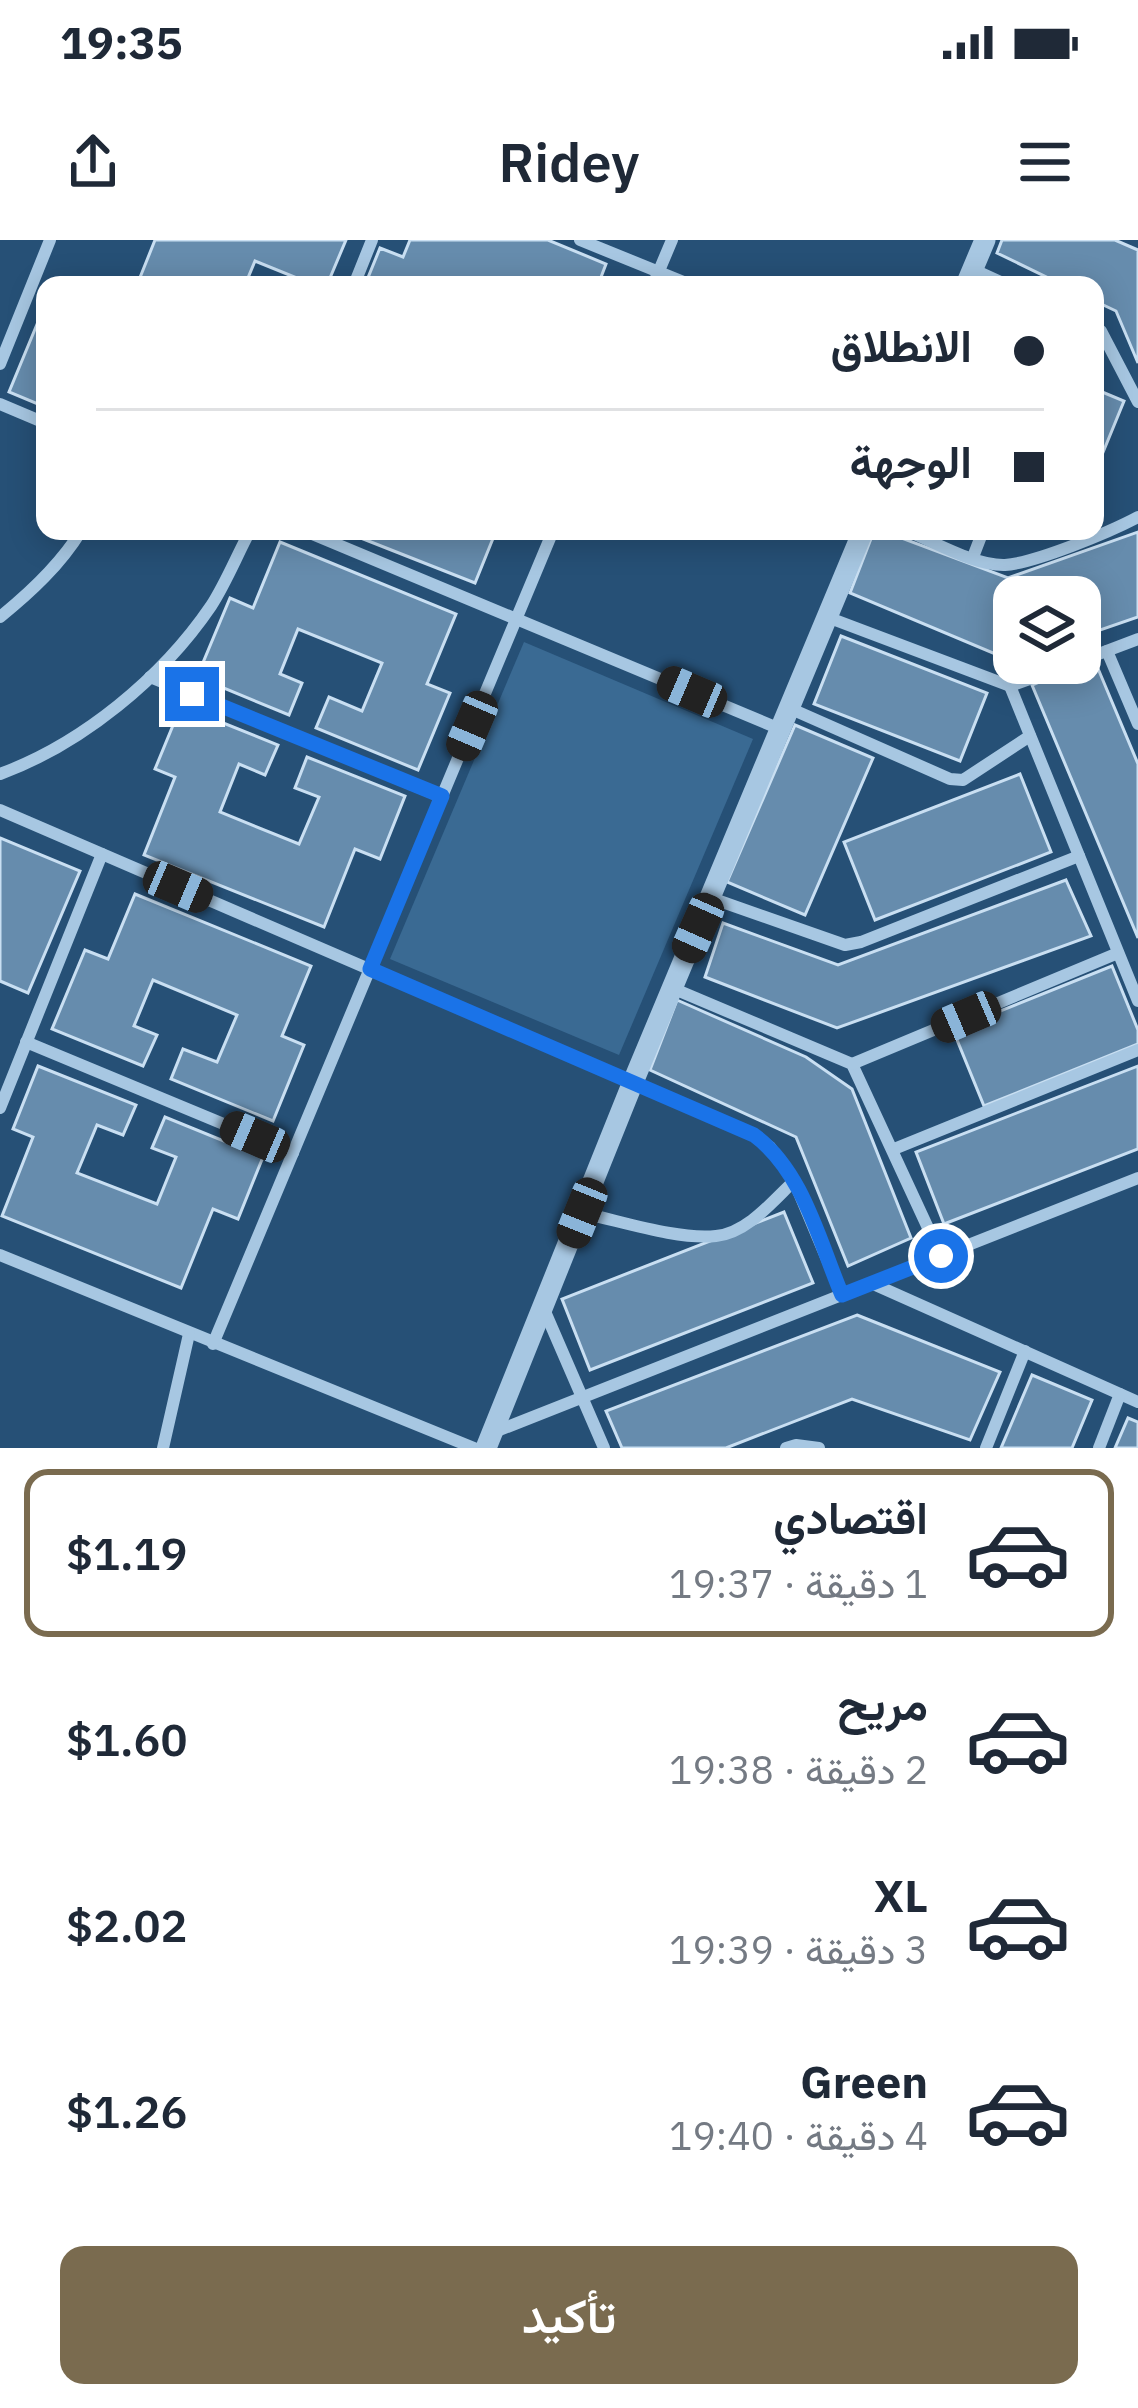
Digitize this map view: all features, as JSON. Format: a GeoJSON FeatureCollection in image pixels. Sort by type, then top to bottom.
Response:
{"type":"FeatureCollection","features":[{"type":"Feature","properties":{"kind":"street"},"geometry":{"type":"LineString","coordinates":[[0,364],[50,240]]}},
{"type":"Feature","properties":{"kind":"street"},"geometry":{"type":"LineString","coordinates":[[358,276],[372,240]]}},
{"type":"Feature","properties":{"kind":"street"},"geometry":{"type":"LineString","coordinates":[[580,240],[652,276]]}},
{"type":"Feature","properties":{"kind":"street"},"geometry":{"type":"LineString","coordinates":[[657,276],[673,240]]}},
{"type":"Feature","properties":{"kind":"street"},"geometry":{"type":"LineString","coordinates":[[969,276],[985,240]]}},
{"type":"Feature","properties":{"kind":"street"},"geometry":{"type":"LineString","coordinates":[[1104,337],[1138,402]]}},
{"type":"Feature","properties":{"kind":"street"},"geometry":{"type":"LineString","coordinates":[[0,404],[36,419]]}},
{"type":"Feature","properties":{"kind":"street"},"geometry":{"type":"LineString","coordinates":[[1104,534],[1138,517]]}},
{"type":"Feature","properties":{"kind":"street"},"geometry":{"type":"LineString","coordinates":[[0,616],[43,579],[74,540]]}},
{"type":"Feature","properties":{"kind":"street"},"geometry":{"type":"LineString","coordinates":[[0,774],[58,746],[150,677],[211,606],[245,540]]}},
{"type":"Feature","properties":{"kind":"street"},"geometry":{"type":"LineString","coordinates":[[327,540],[516,619],[950,778],[963,780],[1030,736]]}},
{"type":"Feature","properties":{"kind":"street"},"geometry":{"type":"LineString","coordinates":[[213,1344],[549,540]]}},
{"type":"Feature","properties":{"kind":"street"},"geometry":{"type":"LineString","coordinates":[[483,1443],[859,540]]}},
{"type":"Feature","properties":{"kind":"street"},"geometry":{"type":"LineString","coordinates":[[930,540],[1007,565],[1086,540]]}},
{"type":"Feature","properties":{"kind":"street"},"geometry":{"type":"LineString","coordinates":[[973,557],[980,540]]}},
{"type":"Feature","properties":{"kind":"street"},"geometry":{"type":"LineString","coordinates":[[827,616],[1010,686],[1016,684]]}},
{"type":"Feature","properties":{"kind":"street"},"geometry":{"type":"LineString","coordinates":[[1101,653],[1138,639]]}},
{"type":"Feature","properties":{"kind":"street"},"geometry":{"type":"LineString","coordinates":[[1108,651],[1138,724]]}},
{"type":"Feature","properties":{"kind":"street"},"geometry":{"type":"LineString","coordinates":[[150,677],[442,796]]}},
{"type":"Feature","properties":{"kind":"street"},"geometry":{"type":"LineString","coordinates":[[1010,686],[1138,1001]]}},
{"type":"Feature","properties":{"kind":"street"},"geometry":{"type":"LineString","coordinates":[[0,810],[754,1135],[770,1147],[794,1181],[842,1295]]}},
{"type":"Feature","properties":{"kind":"street"},"geometry":{"type":"LineString","coordinates":[[0,1108],[102,854]]}},
{"type":"Feature","properties":{"kind":"street"},"geometry":{"type":"LineString","coordinates":[[711,898],[845,945],[1079,856]]}},
{"type":"Feature","properties":{"kind":"street"},"geometry":{"type":"LineString","coordinates":[[852,1064],[1118,953]]}},
{"type":"Feature","properties":{"kind":"street"},"geometry":{"type":"LineString","coordinates":[[672,988],[852,1064],[941,1256]]}},
{"type":"Feature","properties":{"kind":"street"},"geometry":{"type":"LineString","coordinates":[[26,1042],[293,1153]]}},
{"type":"Feature","properties":{"kind":"street"},"geometry":{"type":"LineString","coordinates":[[894,1150],[1138,1050]]}},
{"type":"Feature","properties":{"kind":"street"},"geometry":{"type":"LineString","coordinates":[[0,1255],[213,1344],[483,1443],[582,1396],[1138,1178]]}},
{"type":"Feature","properties":{"kind":"street"},"geometry":{"type":"LineString","coordinates":[[582,1213],[664,1231],[718,1236],[756,1218],[794,1181]]}},
{"type":"Feature","properties":{"kind":"street"},"geometry":{"type":"LineString","coordinates":[[871,1283],[1138,1402]]}},
{"type":"Feature","properties":{"kind":"street"},"geometry":{"type":"LineString","coordinates":[[543,1307],[604,1448]]}},
{"type":"Feature","properties":{"kind":"street"},"geometry":{"type":"LineString","coordinates":[[163,1448],[189,1334]]}},
{"type":"Feature","properties":{"kind":"street"},"geometry":{"type":"LineString","coordinates":[[986,1448],[1025,1352]]}},
{"type":"Feature","properties":{"kind":"street"},"geometry":{"type":"LineString","coordinates":[[1099,1448],[1120,1394]]}},
{"type":"Feature","properties":{"kind":"street"},"geometry":{"type":"LineString","coordinates":[[786,1448],[819,1448]]}},
{"type":"Feature","properties":{"kind":"shaded area"},"geometry":{"type":"Polygon","coordinates":[[[524,642],[753,739],[619,1055],[390,959],[524,642]]]}},
{"type":"Feature","properties":{"kind":"building"},"geometry":{"type":"Polygon","coordinates":[[[155,240],[346,240],[331,276],[292,276],[255,261],[249,276],[141,276],[155,240]]]}},
{"type":"Feature","properties":{"kind":"building"},"geometry":{"type":"Polygon","coordinates":[[[410,240],[548,240],[606,264],[601,276],[369,276],[380,248],[403,257],[410,240]]]}},
{"type":"Feature","properties":{"kind":"building"},"geometry":{"type":"Polygon","coordinates":[[[1002,240],[1115,240],[1138,250],[1138,363],[1116,311],[1104,305],[1104,276],[1044,276],[997,253],[1002,240]]]}},
{"type":"Feature","properties":{"kind":"building"},"geometry":{"type":"Polygon","coordinates":[[[36,327],[36,403],[9,392],[36,327]]]}},
{"type":"Feature","properties":{"kind":"building"},"geometry":{"type":"Polygon","coordinates":[[[1104,393],[1124,401],[1104,450],[1104,393]]]}},
{"type":"Feature","properties":{"kind":"building"},"geometry":{"type":"Polygon","coordinates":[[[1138,532],[1138,617],[1101,630],[1101,576],[1014,576],[1138,532]]]}},
{"type":"Feature","properties":{"kind":"building"},"geometry":{"type":"Polygon","coordinates":[[[366,540],[492,540],[475,583],[366,540]]]}},
{"type":"Feature","properties":{"kind":"building"},"geometry":{"type":"Polygon","coordinates":[[[871,540],[907,540],[1003,576],[993,576],[993,653],[850,593],[871,540]]]}},
{"type":"Feature","properties":{"kind":"building"},"geometry":{"type":"Polygon","coordinates":[[[280,542],[456,614],[427,684],[450,693],[418,770],[316,728],[329,697],[362,711],[382,663],[298,629],[280,674],[302,683],[289,715],[197,677],[230,598],[253,608],[280,542]]]}},
{"type":"Feature","properties":{"kind":"building"},"geometry":{"type":"Polygon","coordinates":[[[841,636],[987,693],[960,761],[814,704],[841,636]]]}},
{"type":"Feature","properties":{"kind":"building"},"geometry":{"type":"Polygon","coordinates":[[[1101,676],[1138,764],[1138,938],[1032,685],[1101,684],[1101,676]]]}},
{"type":"Feature","properties":{"kind":"building"},"geometry":{"type":"Polygon","coordinates":[[[181,706],[278,745],[265,775],[239,764],[220,812],[299,844],[319,797],[295,788],[307,757],[405,796],[380,859],[355,849],[324,927],[144,855],[175,777],[155,769],[181,706]]]}},
{"type":"Feature","properties":{"kind":"building"},"geometry":{"type":"Polygon","coordinates":[[[795,725],[873,758],[805,915],[727,882],[795,725]]]}},
{"type":"Feature","properties":{"kind":"building"},"geometry":{"type":"Polygon","coordinates":[[[1020,774],[1051,852],[875,920],[844,842],[1020,774]]]}},
{"type":"Feature","properties":{"kind":"building"},"geometry":{"type":"Polygon","coordinates":[[[0,838],[80,871],[28,993],[0,981],[0,838]]]}},
{"type":"Feature","properties":{"kind":"building"},"geometry":{"type":"Polygon","coordinates":[[[1066,880],[1091,936],[837,1028],[705,977],[723,923],[838,965],[1066,880]]]}},
{"type":"Feature","properties":{"kind":"building"},"geometry":{"type":"Polygon","coordinates":[[[135,894],[311,966],[282,1036],[304,1045],[273,1121],[171,1079],[183,1049],[217,1062],[237,1015],[153,980],[134,1026],[157,1035],[143,1066],[52,1029],[85,950],[108,959],[135,894]]]}},
{"type":"Feature","properties":{"kind":"building"},"geometry":{"type":"Polygon","coordinates":[[[1112,966],[1138,1030],[1138,1044],[984,1106],[953,1030],[1112,966]]]}},
{"type":"Feature","properties":{"kind":"building"},"geometry":{"type":"Polygon","coordinates":[[[677,1000],[806,1057],[852,1089],[911,1238],[848,1266],[796,1137],[650,1070],[677,1000]]]}},
{"type":"Feature","properties":{"kind":"building"},"geometry":{"type":"Polygon","coordinates":[[[38,1066],[136,1105],[123,1135],[97,1125],[77,1173],[157,1204],[176,1157],[152,1148],[165,1117],[263,1157],[238,1219],[213,1209],[181,1288],[2,1216],[33,1137],[13,1129],[38,1066]]]}},
{"type":"Feature","properties":{"kind":"building"},"geometry":{"type":"Polygon","coordinates":[[[1138,1066],[1138,1149],[944,1224],[916,1152],[1138,1066]]]}},
{"type":"Feature","properties":{"kind":"building"},"geometry":{"type":"Polygon","coordinates":[[[784,1212],[813,1283],[590,1370],[562,1299],[784,1212]]]}},
{"type":"Feature","properties":{"kind":"building"},"geometry":{"type":"Polygon","coordinates":[[[857,1315],[1000,1372],[970,1440],[852,1399],[726,1448],[622,1448],[606,1411],[857,1315]]]}},
{"type":"Feature","properties":{"kind":"building"},"geometry":{"type":"Polygon","coordinates":[[[1032,1375],[1092,1400],[1072,1448],[1001,1448],[1032,1375]]]}},
{"type":"Feature","properties":{"kind":"building"},"geometry":{"type":"Polygon","coordinates":[[[1128,1418],[1138,1422],[1138,1448],[1115,1448],[1128,1418]]]}},
{"type":"Feature","properties":{"kind":"route"},"geometry":{"type":"LineString","coordinates":[[192,694],[442,796],[370,969],[754,1135],[770,1147],[794,1181],[842,1295],[941,1256]]}}]}
